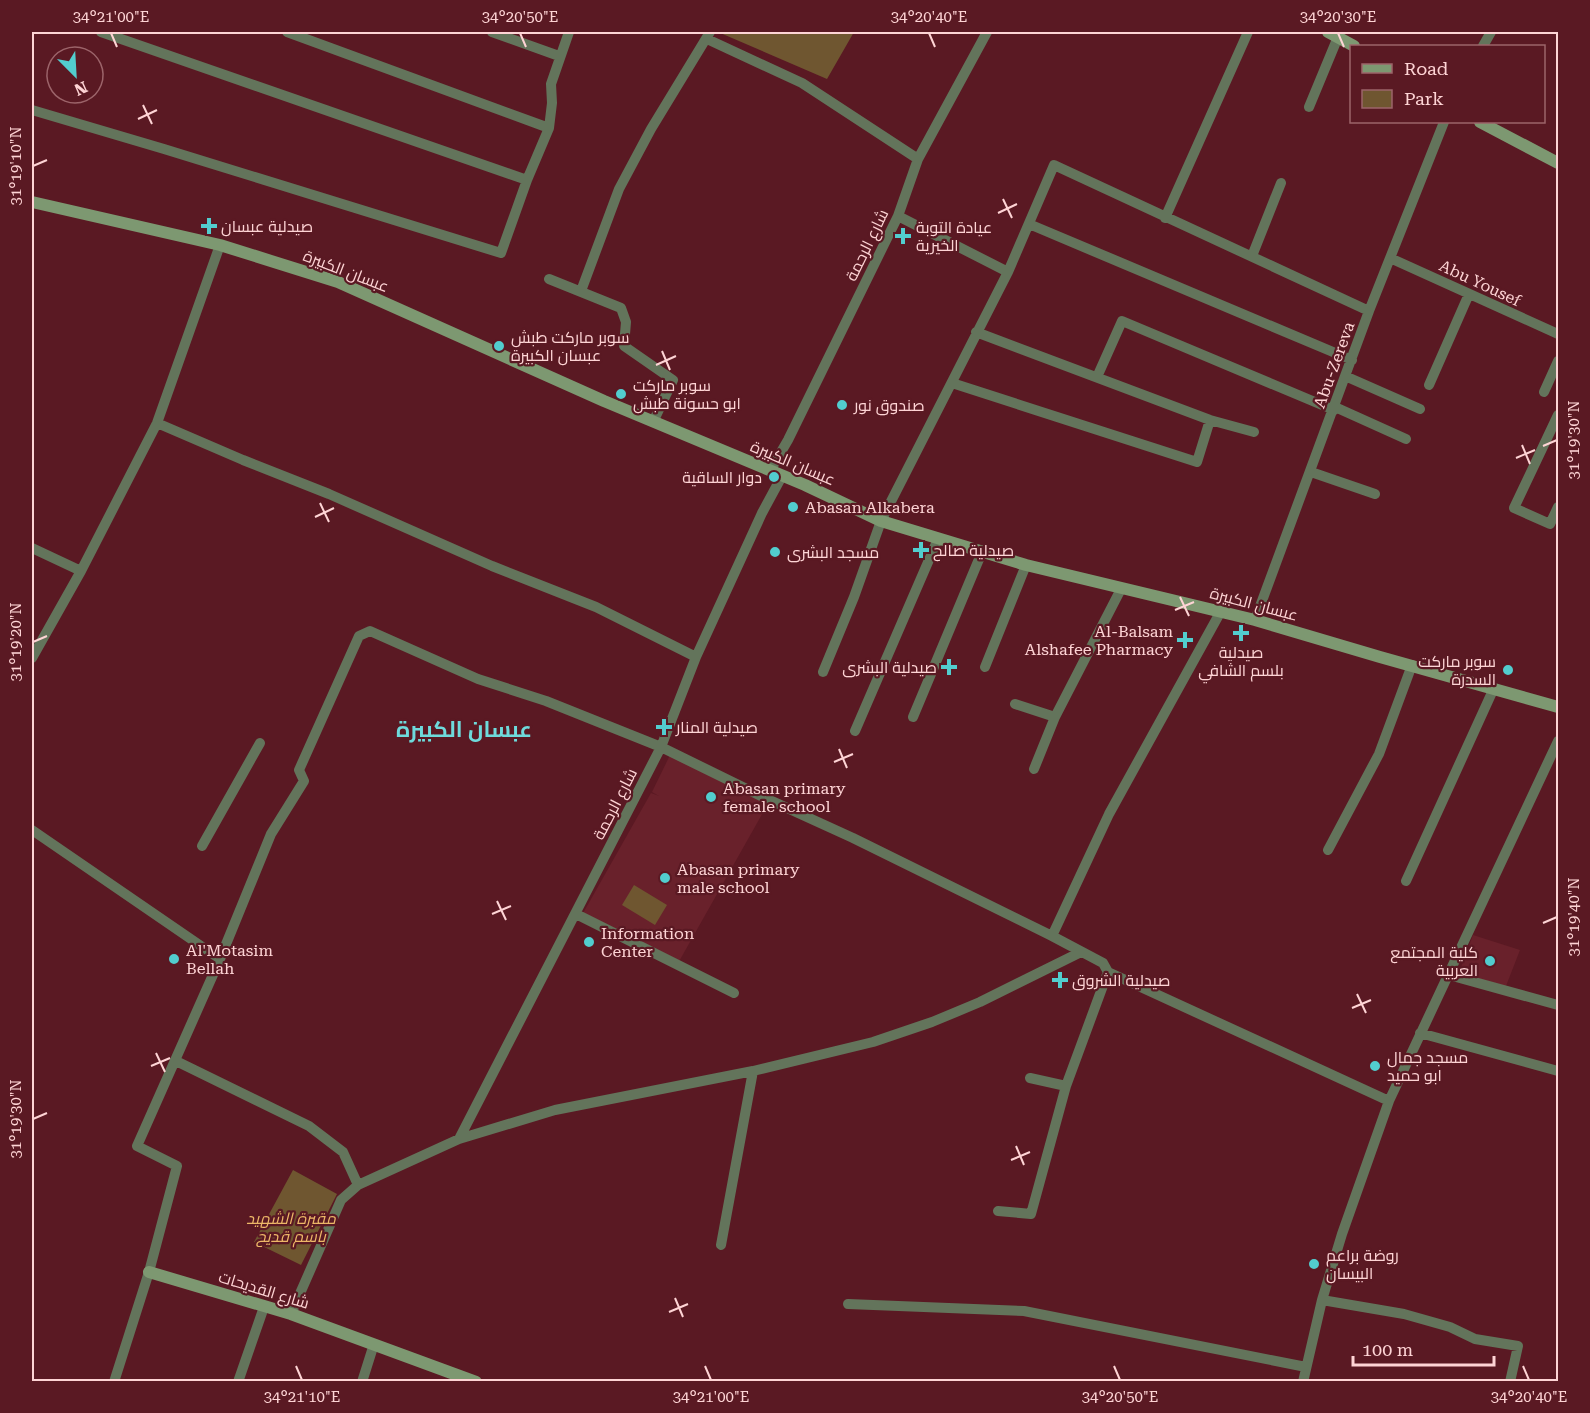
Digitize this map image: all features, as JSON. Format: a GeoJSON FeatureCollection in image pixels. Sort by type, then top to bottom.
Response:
{"type":"FeatureCollection","features":[{"type":"Feature","properties":{"kind":"main road"},"geometry":{"type":"LineString","coordinates":[[1333,34],[1352,45]]}},
{"type":"Feature","properties":{"kind":"main road"},"geometry":{"type":"LineString","coordinates":[[1482,123],[1558,163]]}},
{"type":"Feature","properties":{"kind":"main road","name":"عبسان الكبيرة"},"geometry":{"type":"LineString","coordinates":[[32,202],[220,245],[338,282],[881,521],[1026,565],[1255,620],[1558,707]]}},
{"type":"Feature","properties":{"kind":"main road","name":"شارع القديحات"},"geometry":{"type":"LineString","coordinates":[[149,1272],[291,1314],[476,1382]]}},
{"type":"Feature","properties":{"kind":"street"},"geometry":{"type":"LineString","coordinates":[[101,32],[527,180]]}},
{"type":"Feature","properties":{"kind":"street"},"geometry":{"type":"LineString","coordinates":[[287,32],[549,128]]}},
{"type":"Feature","properties":{"kind":"street"},"geometry":{"type":"LineString","coordinates":[[492,32],[560,56]]}},
{"type":"Feature","properties":{"kind":"street"},"geometry":{"type":"LineString","coordinates":[[32,110],[501,253],[527,180],[549,128],[552,103],[551,84],[569,32]]}},
{"type":"Feature","properties":{"kind":"street","name":"شارع الرحمة"},"geometry":{"type":"LineString","coordinates":[[770,471],[793,430],[898,216],[918,159],[987,32]]}},
{"type":"Feature","properties":{"kind":"street"},"geometry":{"type":"LineString","coordinates":[[1166,218],[1248,32]]}},
{"type":"Feature","properties":{"kind":"street"},"geometry":{"type":"LineString","coordinates":[[1309,107],[1333,34]]}},
{"type":"Feature","properties":{"kind":"street"},"geometry":{"type":"LineString","coordinates":[[581,291],[619,189],[651,129],[709,35],[802,83],[918,159]]}},
{"type":"Feature","properties":{"kind":"street","name":"Abu-Zereva"},"geometry":{"type":"LineString","coordinates":[[1255,620],[1369,311],[1444,123]]}},
{"type":"Feature","properties":{"kind":"street"},"geometry":{"type":"LineString","coordinates":[[823,672],[854,597],[881,521],[1008,272],[1054,165],[1369,311]]}},
{"type":"Feature","properties":{"kind":"street"},"geometry":{"type":"LineString","coordinates":[[1252,256],[1281,183]]}},
{"type":"Feature","properties":{"kind":"street"},"geometry":{"type":"LineString","coordinates":[[898,216],[1008,272]]}},
{"type":"Feature","properties":{"kind":"street"},"geometry":{"type":"LineString","coordinates":[[1029,224],[1352,360]]}},
{"type":"Feature","properties":{"kind":"street"},"geometry":{"type":"LineString","coordinates":[[32,658],[81,571],[158,423],[220,245]]}},
{"type":"Feature","properties":{"kind":"street","name":"Abu Yousef"},"geometry":{"type":"LineString","coordinates":[[1390,258],[1558,334]]}},
{"type":"Feature","properties":{"kind":"street"},"geometry":{"type":"LineString","coordinates":[[549,279],[621,308],[626,322],[624,346],[673,380],[653,422]]}},
{"type":"Feature","properties":{"kind":"street"},"geometry":{"type":"LineString","coordinates":[[1429,385],[1469,294]]}},
{"type":"Feature","properties":{"kind":"street"},"geometry":{"type":"LineString","coordinates":[[1097,377],[1122,321],[1406,439]]}},
{"type":"Feature","properties":{"kind":"street"},"geometry":{"type":"LineString","coordinates":[[976,332],[1210,420],[1254,432]]}},
{"type":"Feature","properties":{"kind":"street"},"geometry":{"type":"LineString","coordinates":[[1544,392],[1558,361]]}},
{"type":"Feature","properties":{"kind":"street"},"geometry":{"type":"LineString","coordinates":[[1346,376],[1420,409]]}},
{"type":"Feature","properties":{"kind":"street"},"geometry":{"type":"LineString","coordinates":[[952,383],[1197,462],[1210,420]]}},
{"type":"Feature","properties":{"kind":"street"},"geometry":{"type":"LineString","coordinates":[[1558,415],[1514,508],[1550,524],[1558,507]]}},
{"type":"Feature","properties":{"kind":"street"},"geometry":{"type":"LineString","coordinates":[[158,423],[329,494],[492,566],[596,607],[696,657]]}},
{"type":"Feature","properties":{"kind":"street"},"geometry":{"type":"LineString","coordinates":[[1311,472],[1375,494]]}},
{"type":"Feature","properties":{"kind":"street","name":"شارع الرحمة"},"geometry":{"type":"LineString","coordinates":[[459,1139],[661,747],[696,657],[762,513],[782,476]]}},
{"type":"Feature","properties":{"kind":"street"},"geometry":{"type":"LineString","coordinates":[[855,730],[938,539]]}},
{"type":"Feature","properties":{"kind":"street"},"geometry":{"type":"LineString","coordinates":[[32,548],[81,571]]}},
{"type":"Feature","properties":{"kind":"street"},"geometry":{"type":"LineString","coordinates":[[914,717],[982,552]]}},
{"type":"Feature","properties":{"kind":"street"},"geometry":{"type":"LineString","coordinates":[[985,667],[1026,565]]}},
{"type":"Feature","properties":{"kind":"street"},"geometry":{"type":"LineString","coordinates":[[1034,769],[1055,717],[1121,589]]}},
{"type":"Feature","properties":{"kind":"street"},"geometry":{"type":"LineString","coordinates":[[1052,936],[1109,814],[1221,611]]}},
{"type":"Feature","properties":{"kind":"street"},"geometry":{"type":"LineString","coordinates":[[114,1382],[149,1272],[177,1166],[137,1146],[220,959],[271,834],[304,781],[299,770],[349,658],[359,636],[370,631],[478,679],[546,701],[661,747],[1052,936],[1103,963],[1108,972],[1389,1101]]}},
{"type":"Feature","properties":{"kind":"street"},"geometry":{"type":"LineString","coordinates":[[1328,850],[1380,754],[1412,665]]}},
{"type":"Feature","properties":{"kind":"street"},"geometry":{"type":"LineString","coordinates":[[1406,881],[1494,688]]}},
{"type":"Feature","properties":{"kind":"street"},"geometry":{"type":"LineString","coordinates":[[1015,704],[1055,717]]}},
{"type":"Feature","properties":{"kind":"street"},"geometry":{"type":"LineString","coordinates":[[1303,1382],[1322,1300],[1342,1234],[1389,1101],[1558,741]]}},
{"type":"Feature","properties":{"kind":"street"},"geometry":{"type":"LineString","coordinates":[[202,846],[260,743]]}},
{"type":"Feature","properties":{"kind":"street"},"geometry":{"type":"LineString","coordinates":[[32,830],[220,959]]}},
{"type":"Feature","properties":{"kind":"street"},"geometry":{"type":"LineString","coordinates":[[576,914],[734,993]]}},
{"type":"Feature","properties":{"kind":"street"},"geometry":{"type":"LineString","coordinates":[[291,1314],[341,1200],[358,1185],[459,1139],[555,1110],[753,1071],[873,1042],[932,1022],[980,1002],[1081,952]]}},
{"type":"Feature","properties":{"kind":"street"},"geometry":{"type":"LineString","coordinates":[[998,1211],[1031,1214],[1066,1086],[1108,972]]}},
{"type":"Feature","properties":{"kind":"street"},"geometry":{"type":"LineString","coordinates":[[1449,975],[1558,1005]]}},
{"type":"Feature","properties":{"kind":"street"},"geometry":{"type":"LineString","coordinates":[[1420,1033],[1558,1071]]}},
{"type":"Feature","properties":{"kind":"street"},"geometry":{"type":"LineString","coordinates":[[176,1061],[309,1126],[343,1152],[358,1185]]}},
{"type":"Feature","properties":{"kind":"street"},"geometry":{"type":"LineString","coordinates":[[721,1245],[753,1071]]}},
{"type":"Feature","properties":{"kind":"street"},"geometry":{"type":"LineString","coordinates":[[1030,1078],[1066,1086]]}},
{"type":"Feature","properties":{"kind":"street"},"geometry":{"type":"LineString","coordinates":[[1322,1300],[1404,1314],[1450,1327],[1475,1339],[1518,1346],[1510,1382]]}},
{"type":"Feature","properties":{"kind":"street"},"geometry":{"type":"LineString","coordinates":[[848,1304],[1024,1311],[1306,1367]]}},
{"type":"Feature","properties":{"kind":"street"},"geometry":{"type":"LineString","coordinates":[[238,1382],[264,1306]]}},
{"type":"Feature","properties":{"kind":"street"},"geometry":{"type":"LineString","coordinates":[[362,1382],[374,1344]]}},
{"type":"Feature","properties":{"kind":"shaded area","name":"Abasan primary male school"},"geometry":{"type":"Polygon","coordinates":[[[671,753],[769,802],[677,965],[582,915],[651,793],[659,796],[652,792],[671,753]]]}},
{"type":"Feature","properties":{"kind":"shaded area","name":"كلية المجتمع العربية"},"geometry":{"type":"Polygon","coordinates":[[[1473,935],[1520,950],[1506,986],[1459,973],[1473,935]]]}},
{"type":"Feature","properties":{"kind":"green space"},"geometry":{"type":"Polygon","coordinates":[[[718,32],[854,32],[827,79],[718,32]]]}},
{"type":"Feature","properties":{"kind":"green space"},"geometry":{"type":"Polygon","coordinates":[[[634,885],[667,905],[655,925],[622,905],[634,885]]]}},
{"type":"Feature","properties":{"kind":"green space","name":"مقبرة الشهيد باسم قديح"},"geometry":{"type":"Polygon","coordinates":[[[293,1170],[337,1194],[301,1265],[254,1242],[293,1170]]]}},
{"type":"Feature","properties":{"kind":"place","name":"صيدلية عبسان"},"geometry":{"type":"Point","coordinates":[209,226]}},
{"type":"Feature","properties":{"kind":"place","name":"عيادة التوبة الخيرية"},"geometry":{"type":"Point","coordinates":[903,236]}},
{"type":"Feature","properties":{"kind":"place","name":"سوبر ماركت طبش عبسان الكبيرة"},"geometry":{"type":"Point","coordinates":[499,346]}},
{"type":"Feature","properties":{"kind":"place","name":"سوبر ماركت ابو حسونة طبش"},"geometry":{"type":"Point","coordinates":[621,394]}},
{"type":"Feature","properties":{"kind":"place","name":"صندوق نور"},"geometry":{"type":"Point","coordinates":[842,405]}},
{"type":"Feature","properties":{"kind":"place","name":"دوار الساقية"},"geometry":{"type":"Point","coordinates":[774,477]}},
{"type":"Feature","properties":{"kind":"place","name":"Abasan Alkabera"},"geometry":{"type":"Point","coordinates":[793,507]}},
{"type":"Feature","properties":{"kind":"place","name":"صيدلية صالح"},"geometry":{"type":"Point","coordinates":[921,550]}},
{"type":"Feature","properties":{"kind":"place","name":"مسجد البشرى"},"geometry":{"type":"Point","coordinates":[775,552]}},
{"type":"Feature","properties":{"kind":"place","name":"صيدلية بلسم الشافي"},"geometry":{"type":"Point","coordinates":[1241,633]}},
{"type":"Feature","properties":{"kind":"place","name":"Al-Balsam Alshafee Pharmacy"},"geometry":{"type":"Point","coordinates":[1185,640]}},
{"type":"Feature","properties":{"kind":"place","name":"صيدلية البشرى"},"geometry":{"type":"Point","coordinates":[949,667]}},
{"type":"Feature","properties":{"kind":"place","name":"سوبر ماركت السدرة"},"geometry":{"type":"Point","coordinates":[1508,670]}},
{"type":"Feature","properties":{"kind":"place","name":"صيدلية المنار"},"geometry":{"type":"Point","coordinates":[664,727]}},
{"type":"Feature","properties":{"kind":"place","name":"Abasan primary female school"},"geometry":{"type":"Point","coordinates":[711,797]}},
{"type":"Feature","properties":{"kind":"place","name":"Abasan primary male school"},"geometry":{"type":"Point","coordinates":[665,878]}},
{"type":"Feature","properties":{"kind":"place","name":"Information Center"},"geometry":{"type":"Point","coordinates":[589,942]}},
{"type":"Feature","properties":{"kind":"place","name":"Al'Motasim Bellah"},"geometry":{"type":"Point","coordinates":[174,959]}},
{"type":"Feature","properties":{"kind":"place","name":"كلية المجتمع العربية"},"geometry":{"type":"Point","coordinates":[1490,961]}},
{"type":"Feature","properties":{"kind":"place","name":"صيدلية الشروق"},"geometry":{"type":"Point","coordinates":[1060,980]}},
{"type":"Feature","properties":{"kind":"place","name":"مسجد جمال ابو حميد"},"geometry":{"type":"Point","coordinates":[1375,1066]}},
{"type":"Feature","properties":{"kind":"place","name":"روضة براعم البيسان"},"geometry":{"type":"Point","coordinates":[1314,1264]}},
{"type":"Feature","properties":{"kind":"district","name":"عبسان الكبيرة"},"geometry":{"type":"Point","coordinates":[464,729]}}]}
